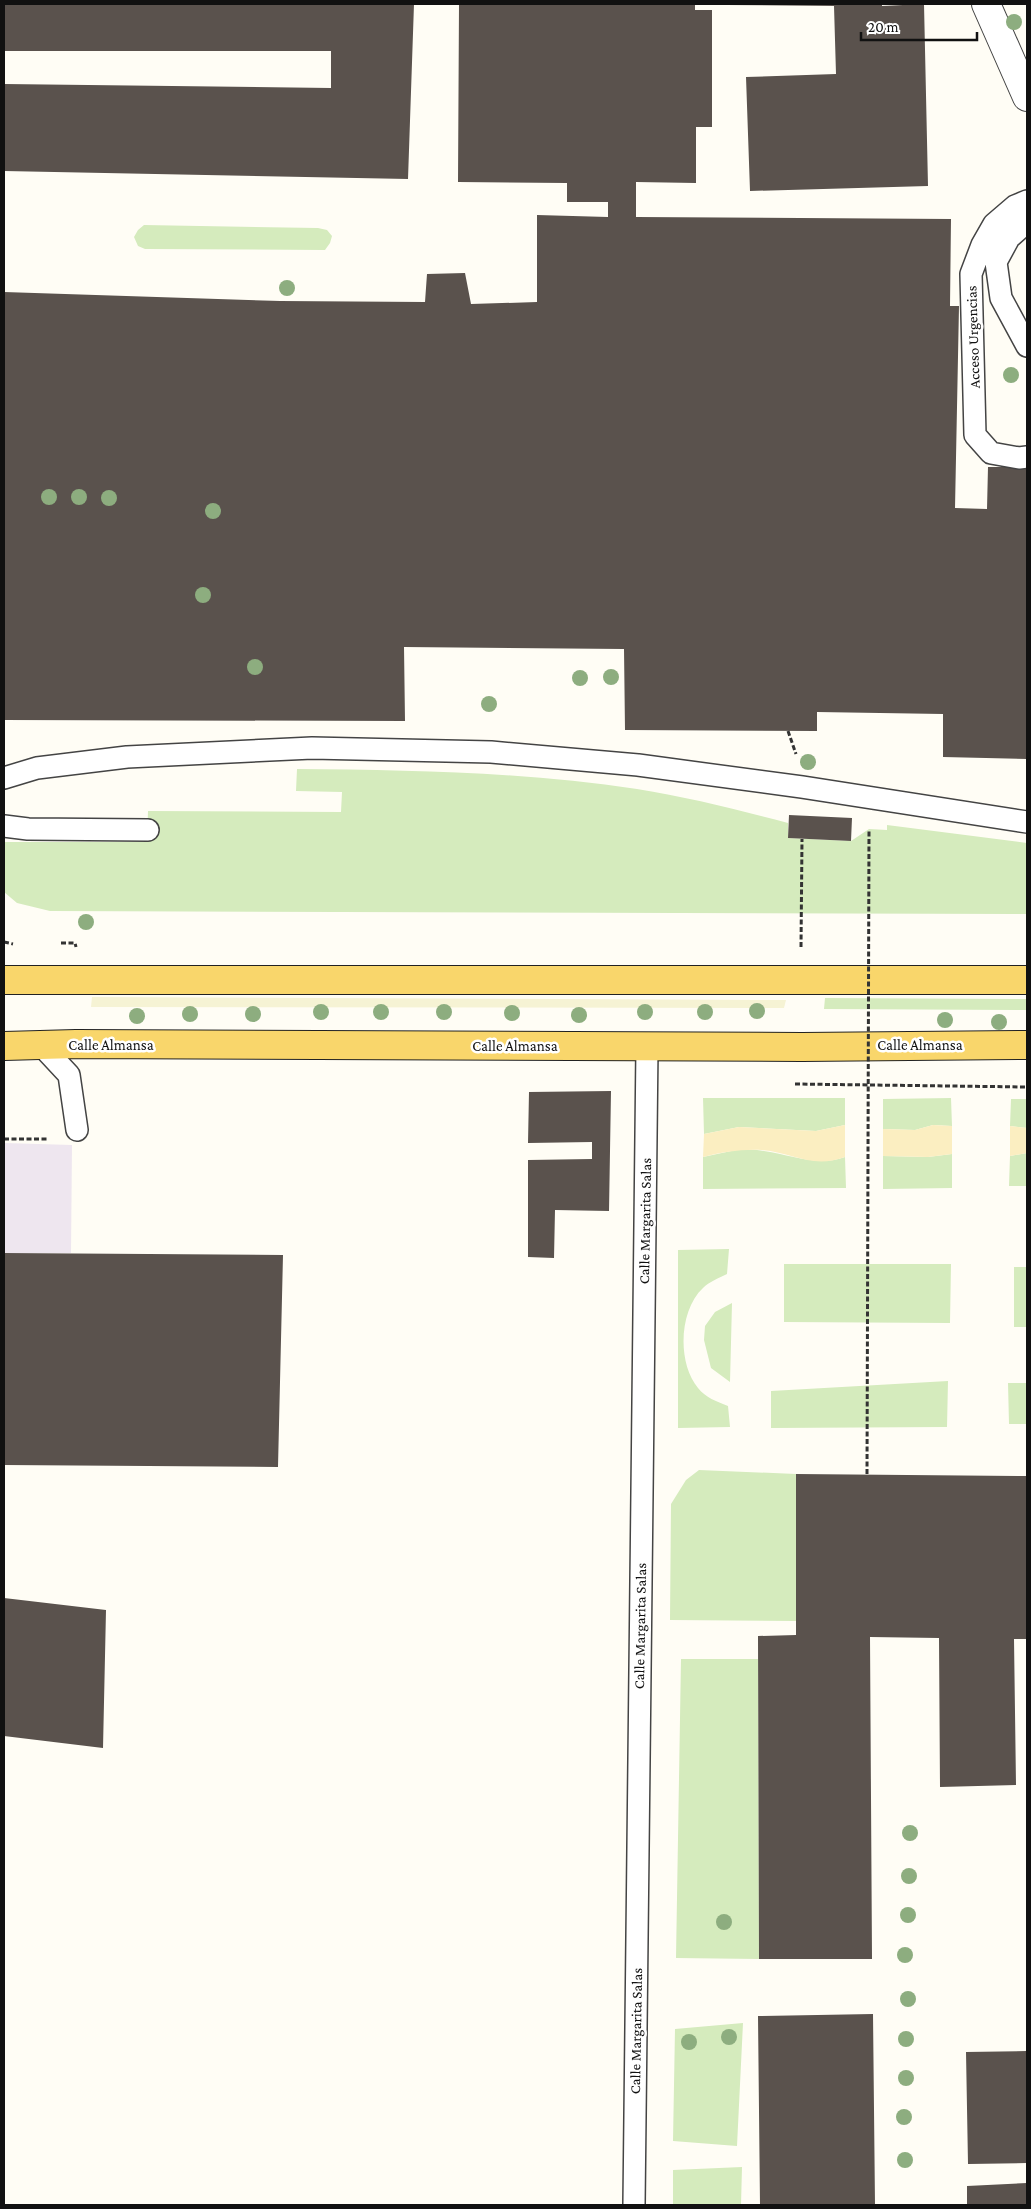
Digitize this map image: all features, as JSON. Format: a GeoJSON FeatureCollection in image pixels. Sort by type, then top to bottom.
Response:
{"type":"FeatureCollection","features":[{"type":"Feature","properties":{"kind":"main road"},"geometry":{"type":"LineString","coordinates":[[4,980],[1027,980]]}},
{"type":"Feature","properties":{"kind":"main road","name":"Calle Almansa"},"geometry":{"type":"LineString","coordinates":[[4,1046],[647,1047],[1027,1045]]}},
{"type":"Feature","properties":{"kind":"street"},"geometry":{"type":"LineString","coordinates":[[986,4],[1027,97]]}},
{"type":"Feature","properties":{"kind":"lane","name":"Acceso Urgencias"},"geometry":{"type":"LineString","coordinates":[[1027,201],[1015,206],[994,224],[982,245],[971,274],[975,435],[991,453],[1019,458],[1027,457]]}},
{"type":"Feature","properties":{"kind":"lane","name":"Acceso Urgencias"},"geometry":{"type":"LineString","coordinates":[[1027,222],[1010,238],[996,262],[1001,298],[1027,346]]}},
{"type":"Feature","properties":{"kind":"lane"},"geometry":{"type":"LineString","coordinates":[[4,778],[37,768],[128,757],[312,748],[491,746],[601,760],[699,768],[1027,822]]}},
{"type":"Feature","properties":{"kind":"lane"},"geometry":{"type":"LineString","coordinates":[[4,826],[28,829],[148,830]]}},
{"type":"Feature","properties":{"kind":"lane"},"geometry":{"type":"LineString","coordinates":[[42,1046],[69,1075],[78,1130]]}},
{"type":"Feature","properties":{"kind":"lane","name":"Calle Margarita Salas"},"geometry":{"type":"LineString","coordinates":[[634,2205],[647,1047]]}},
{"type":"Feature","properties":{"kind":"path"},"geometry":{"type":"LineString","coordinates":[[867,1474],[869,829]]}},
{"type":"Feature","properties":{"kind":"path"},"geometry":{"type":"LineString","coordinates":[[801,914],[802,839]]}},
{"type":"Feature","properties":{"kind":"shaded area"},"geometry":{"type":"Polygon","coordinates":[[[92,997],[786,1000],[784,1008],[91,1007],[92,997]]]}},
{"type":"Feature","properties":{"kind":"shaded area"},"geometry":{"type":"Polygon","coordinates":[[[4,1143],[72,1145],[71,1253],[4,1253],[4,1143]]]}},
{"type":"Feature","properties":{"kind":"green space"},"geometry":{"type":"Polygon","coordinates":[[[144,225],[318,228],[327,230],[332,236],[325,250],[145,249],[138,246],[134,237],[144,225]]]}},
{"type":"Feature","properties":{"kind":"green space"},"geometry":{"type":"Polygon","coordinates":[[[297,769],[425,771],[510,775],[595,783],[656,792],[788,823],[788,838],[851,841],[869,829],[887,830],[887,825],[1027,843],[1027,914],[50,911],[17,903],[4,892],[4,842],[147,842],[148,811],[341,812],[342,792],[296,791],[297,769]]]}},
{"type":"Feature","properties":{"kind":"green space"},"geometry":{"type":"Polygon","coordinates":[[[825,998],[1027,999],[1027,1010],[824,1009],[825,998]]]}},
{"type":"Feature","properties":{"kind":"green space"},"geometry":{"type":"Polygon","coordinates":[[[703,1098],[845,1098],[845,1125],[816,1131],[739,1127],[704,1134],[703,1098]]]}},
{"type":"Feature","properties":{"kind":"green space"},"geometry":{"type":"Polygon","coordinates":[[[951,1098],[952,1126],[933,1125],[915,1130],[883,1129],[883,1099],[951,1098]]]}},
{"type":"Feature","properties":{"kind":"green space"},"geometry":{"type":"Polygon","coordinates":[[[1011,1099],[1027,1099],[1027,1128],[1010,1126],[1011,1099]]]}},
{"type":"Feature","properties":{"kind":"green space"},"geometry":{"type":"Polygon","coordinates":[[[736,1150],[761,1150],[815,1161],[835,1160],[845,1157],[846,1188],[703,1189],[703,1157],[736,1150]]]}},
{"type":"Feature","properties":{"kind":"green space"},"geometry":{"type":"Polygon","coordinates":[[[1027,1153],[1027,1186],[1009,1186],[1010,1156],[1027,1153]]]}},
{"type":"Feature","properties":{"kind":"green space"},"geometry":{"type":"Polygon","coordinates":[[[952,1154],[952,1188],[883,1189],[883,1156],[928,1157],[952,1154]]]}},
{"type":"Feature","properties":{"kind":"green space"},"geometry":{"type":"Polygon","coordinates":[[[729,1249],[727,1274],[705,1286],[689,1309],[685,1323],[684,1351],[691,1377],[698,1388],[711,1399],[728,1406],[730,1427],[678,1428],[678,1250],[729,1249]]]}},
{"type":"Feature","properties":{"kind":"green space"},"geometry":{"type":"Polygon","coordinates":[[[784,1264],[951,1264],[950,1323],[784,1322],[784,1264]]]}},
{"type":"Feature","properties":{"kind":"green space"},"geometry":{"type":"Polygon","coordinates":[[[1014,1267],[1027,1267],[1027,1327],[1014,1327],[1014,1267]]]}},
{"type":"Feature","properties":{"kind":"green space"},"geometry":{"type":"Polygon","coordinates":[[[732,1303],[730,1382],[711,1368],[704,1340],[705,1326],[715,1312],[732,1303]]]}},
{"type":"Feature","properties":{"kind":"green space"},"geometry":{"type":"Polygon","coordinates":[[[948,1381],[947,1427],[771,1428],[771,1391],[948,1381]]]}},
{"type":"Feature","properties":{"kind":"green space"},"geometry":{"type":"Polygon","coordinates":[[[1008,1383],[1027,1383],[1027,1424],[1009,1424],[1008,1383]]]}},
{"type":"Feature","properties":{"kind":"green space"},"geometry":{"type":"Polygon","coordinates":[[[699,1470],[796,1474],[796,1621],[670,1620],[671,1504],[686,1480],[699,1470]]]}},
{"type":"Feature","properties":{"kind":"green space"},"geometry":{"type":"Polygon","coordinates":[[[681,1659],[758,1659],[759,1959],[676,1958],[681,1659]]]}},
{"type":"Feature","properties":{"kind":"green space"},"geometry":{"type":"Polygon","coordinates":[[[743,2023],[737,2146],[673,2141],[675,2029],[743,2023]]]}},
{"type":"Feature","properties":{"kind":"green space"},"geometry":{"type":"Polygon","coordinates":[[[742,2167],[741,2205],[673,2205],[673,2170],[742,2167]]]}},
{"type":"Feature","properties":{"kind":"sand"},"geometry":{"type":"Polygon","coordinates":[[[845,1125],[845,1157],[833,1160],[813,1161],[762,1150],[732,1151],[703,1157],[704,1134],[739,1127],[816,1131],[845,1125]]]}},
{"type":"Feature","properties":{"kind":"sand"},"geometry":{"type":"Polygon","coordinates":[[[933,1125],[952,1126],[952,1154],[928,1157],[883,1156],[883,1129],[915,1130],[933,1125]]]}},
{"type":"Feature","properties":{"kind":"sand"},"geometry":{"type":"Polygon","coordinates":[[[1010,1126],[1027,1128],[1027,1153],[1010,1156],[1010,1126]]]}},
{"type":"Feature","properties":{"kind":"building"},"geometry":{"type":"Polygon","coordinates":[[[4,4],[414,4],[408,179],[4,171],[4,84],[331,88],[331,51],[4,51],[4,4]]]}},
{"type":"Feature","properties":{"kind":"building"},"geometry":{"type":"Polygon","coordinates":[[[459,4],[695,4],[695,10],[712,10],[712,127],[696,127],[696,183],[636,182],[636,217],[951,219],[950,306],[959,306],[955,508],[987,509],[988,467],[1027,467],[1027,759],[943,757],[943,714],[817,712],[817,731],[625,730],[624,649],[404,647],[405,721],[4,720],[4,292],[280,301],[425,302],[427,274],[465,273],[471,304],[537,302],[537,215],[608,217],[608,202],[567,202],[567,183],[458,182],[459,4]]]}},
{"type":"Feature","properties":{"kind":"building"},"geometry":{"type":"Polygon","coordinates":[[[726,4],[882,4],[882,6],[924,4],[928,186],[750,191],[746,77],[836,74],[834,6],[726,4]]]}},
{"type":"Feature","properties":{"kind":"building"},"geometry":{"type":"Polygon","coordinates":[[[789,815],[852,818],[851,841],[788,838],[789,815]]]}},
{"type":"Feature","properties":{"kind":"building"},"geometry":{"type":"Polygon","coordinates":[[[611,1091],[609,1211],[555,1210],[554,1258],[528,1257],[528,1160],[592,1159],[592,1142],[528,1143],[529,1092],[611,1091]]]}},
{"type":"Feature","properties":{"kind":"building"},"geometry":{"type":"Polygon","coordinates":[[[4,1253],[283,1255],[278,1467],[4,1465],[4,1253]]]}},
{"type":"Feature","properties":{"kind":"building"},"geometry":{"type":"Polygon","coordinates":[[[796,1474],[1027,1476],[1027,1639],[1014,1639],[1016,1785],[940,1787],[939,1638],[870,1637],[872,1959],[759,1959],[758,1636],[796,1635],[796,1474]]]}},
{"type":"Feature","properties":{"kind":"building"},"geometry":{"type":"Polygon","coordinates":[[[4,1598],[106,1610],[103,1748],[4,1736],[4,1598]]]}},
{"type":"Feature","properties":{"kind":"building"},"geometry":{"type":"Polygon","coordinates":[[[873,2014],[875,2205],[760,2205],[758,2016],[873,2014]]]}},
{"type":"Feature","properties":{"kind":"building"},"geometry":{"type":"Polygon","coordinates":[[[1027,2051],[1027,2163],[968,2164],[966,2052],[1027,2051]]]}},
{"type":"Feature","properties":{"kind":"building"},"geometry":{"type":"Polygon","coordinates":[[[1027,2183],[1027,2205],[967,2205],[967,2186],[1027,2183]]]}}]}
